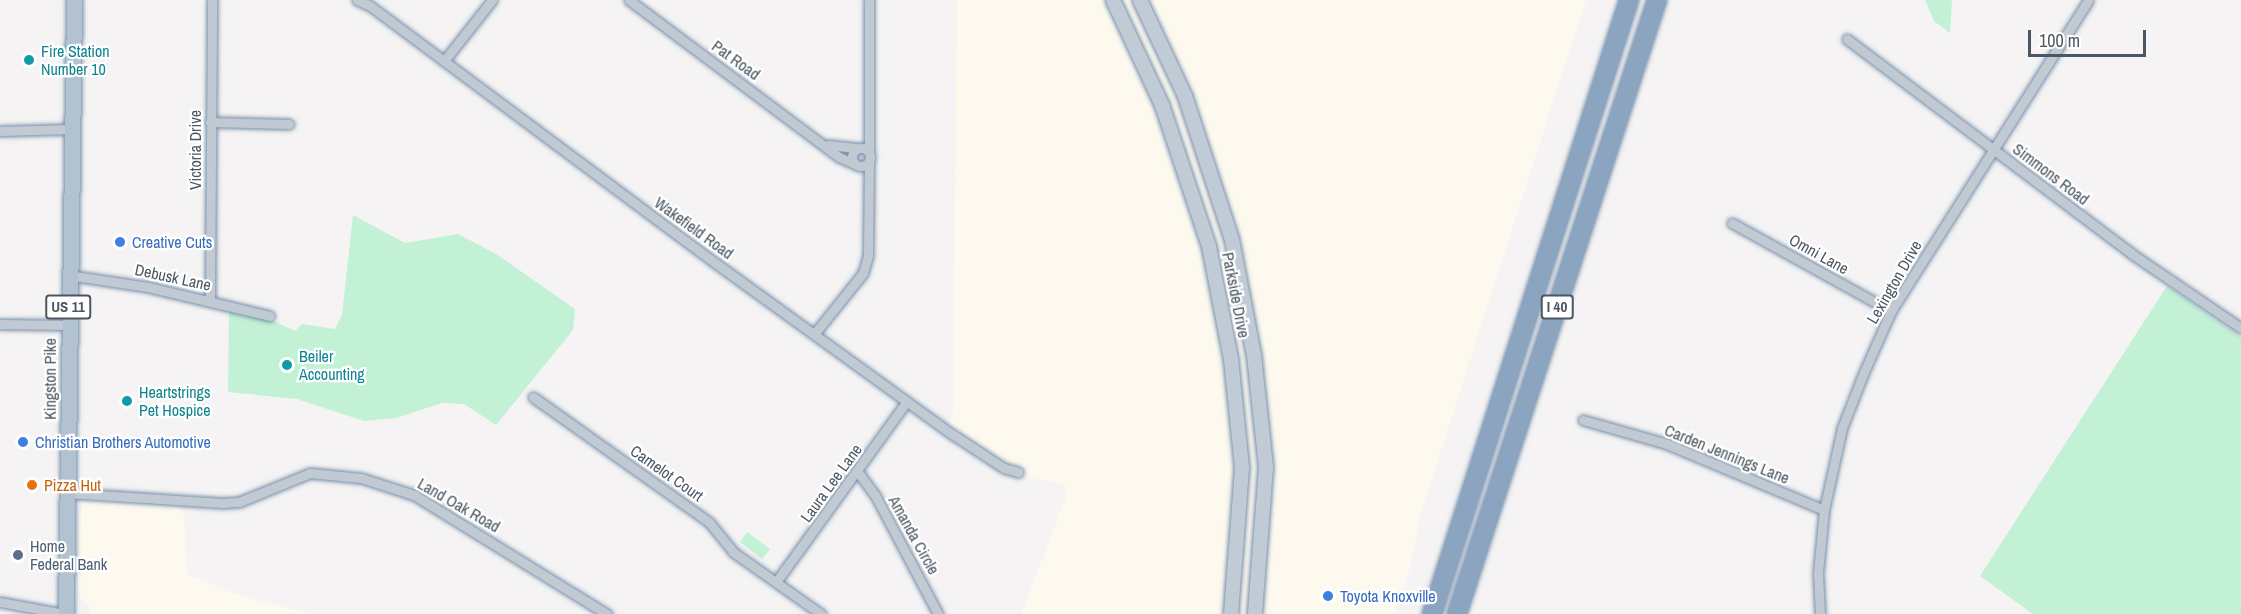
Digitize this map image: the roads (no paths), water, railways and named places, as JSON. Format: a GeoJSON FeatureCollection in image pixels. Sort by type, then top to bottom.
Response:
{"type":"FeatureCollection","features":[{"type":"Feature","properties":{"kind":"highway","name":"I 40"},"geometry":{"type":"LineString","coordinates":[[1457,614],[1657,0]]}},
{"type":"Feature","properties":{"kind":"highway","name":"I 40"},"geometry":{"type":"LineString","coordinates":[[1432,614],[1627,4]]}},
{"type":"Feature","properties":{"kind":"main road","name":"Kingston Pike"},"geometry":{"type":"LineString","coordinates":[[65,614],[68,493],[68,275],[74,0]]}},
{"type":"Feature","properties":{"kind":"street","name":"Victoria Drive"},"geometry":{"type":"LineString","coordinates":[[210,300],[212,0]]}},
{"type":"Feature","properties":{"kind":"street","name":"Wakefield Road"},"geometry":{"type":"LineString","coordinates":[[357,0],[444,61],[907,401],[1004,468],[1018,472]]}},
{"type":"Feature","properties":{"kind":"street"},"geometry":{"type":"LineString","coordinates":[[444,61],[492,0]]}},
{"type":"Feature","properties":{"kind":"street","name":"Pat Road"},"geometry":{"type":"LineString","coordinates":[[629,0],[838,157],[856,165]]}},
{"type":"Feature","properties":{"kind":"street"},"geometry":{"type":"LineString","coordinates":[[815,333],[863,273],[868,256],[869,0]]}},
{"type":"Feature","properties":{"kind":"street","name":"Parkside Drive"},"geometry":{"type":"LineString","coordinates":[[1113,0],[1162,105],[1214,268],[1231,359],[1242,468],[1231,614]]}},
{"type":"Feature","properties":{"kind":"street","name":"Parkside Drive"},"geometry":{"type":"LineString","coordinates":[[1140,0],[1185,96],[1232,240],[1254,355],[1266,467],[1255,614]]}},
{"type":"Feature","properties":{"kind":"street","name":"Lexington Drive"},"geometry":{"type":"LineString","coordinates":[[1820,614],[1818,573],[1824,510],[1842,428],[1891,310],[2088,0]]}},
{"type":"Feature","properties":{"kind":"street","name":"Simmons Road"},"geometry":{"type":"LineString","coordinates":[[1847,39],[1994,150],[2241,328]]}},
{"type":"Feature","properties":{"kind":"street"},"geometry":{"type":"LineString","coordinates":[[210,122],[288,124]]}},
{"type":"Feature","properties":{"kind":"street"},"geometry":{"type":"LineString","coordinates":[[867,124],[858,148],[851,156],[867,184]]}},
{"type":"Feature","properties":{"kind":"street"},"geometry":{"type":"LineString","coordinates":[[0,131],[72,129]]}},
{"type":"Feature","properties":{"kind":"street"},"geometry":{"type":"LineString","coordinates":[[825,145],[858,148],[869,156]]}},
{"type":"Feature","properties":{"kind":"street"},"geometry":{"type":"LineString","coordinates":[[856,165],[869,156]]}},
{"type":"Feature","properties":{"kind":"street","name":"Omni Lane"},"geometry":{"type":"LineString","coordinates":[[1732,223],[1891,310]]}},
{"type":"Feature","properties":{"kind":"street","name":"Debusk Lane"},"geometry":{"type":"LineString","coordinates":[[68,275],[210,300],[270,316]]}},
{"type":"Feature","properties":{"kind":"street"},"geometry":{"type":"LineString","coordinates":[[0,324],[69,325]]}},
{"type":"Feature","properties":{"kind":"street","name":"Camelot Court"},"geometry":{"type":"LineString","coordinates":[[533,396],[709,522],[724,544],[776,582]]}},
{"type":"Feature","properties":{"kind":"street","name":"Laura Lee Lane"},"geometry":{"type":"LineString","coordinates":[[776,582],[858,472],[907,401]]}},
{"type":"Feature","properties":{"kind":"street","name":"Carden Jennings Lane"},"geometry":{"type":"LineString","coordinates":[[1583,420],[1667,444],[1824,510]]}},
{"type":"Feature","properties":{"kind":"street","name":"Land Oak Road"},"geometry":{"type":"LineString","coordinates":[[68,493],[223,503],[239,502],[310,472],[361,478],[414,495],[607,614]]}},
{"type":"Feature","properties":{"kind":"street","name":"Amanda Circle"},"geometry":{"type":"LineString","coordinates":[[858,472],[875,495],[938,614]]}},
{"type":"Feature","properties":{"kind":"street"},"geometry":{"type":"LineString","coordinates":[[776,582],[821,614]]}},
{"type":"Feature","properties":{"kind":"street"},"geometry":{"type":"LineString","coordinates":[[0,602],[65,614]]}},
{"type":"Feature","properties":{"kind":"place","name":"Fire Station Number 10"},"geometry":{"type":"Point","coordinates":[29,60]}},
{"type":"Feature","properties":{"kind":"place","name":"Creative Cuts"},"geometry":{"type":"Point","coordinates":[120,242]}},
{"type":"Feature","properties":{"kind":"place","name":"Beiler Accounting"},"geometry":{"type":"Point","coordinates":[287,365]}},
{"type":"Feature","properties":{"kind":"place","name":"Heartstrings Pet Hospice"},"geometry":{"type":"Point","coordinates":[127,401]}},
{"type":"Feature","properties":{"kind":"place","name":"Christian Brothers Automotive"},"geometry":{"type":"Point","coordinates":[23,442]}},
{"type":"Feature","properties":{"kind":"place","name":"Pizza Hut"},"geometry":{"type":"Point","coordinates":[32,485]}},
{"type":"Feature","properties":{"kind":"place","name":"Home Federal Bank"},"geometry":{"type":"Point","coordinates":[18,555]}},
{"type":"Feature","properties":{"kind":"place","name":"Toyota Knoxville"},"geometry":{"type":"Point","coordinates":[1328,596]}}]}
